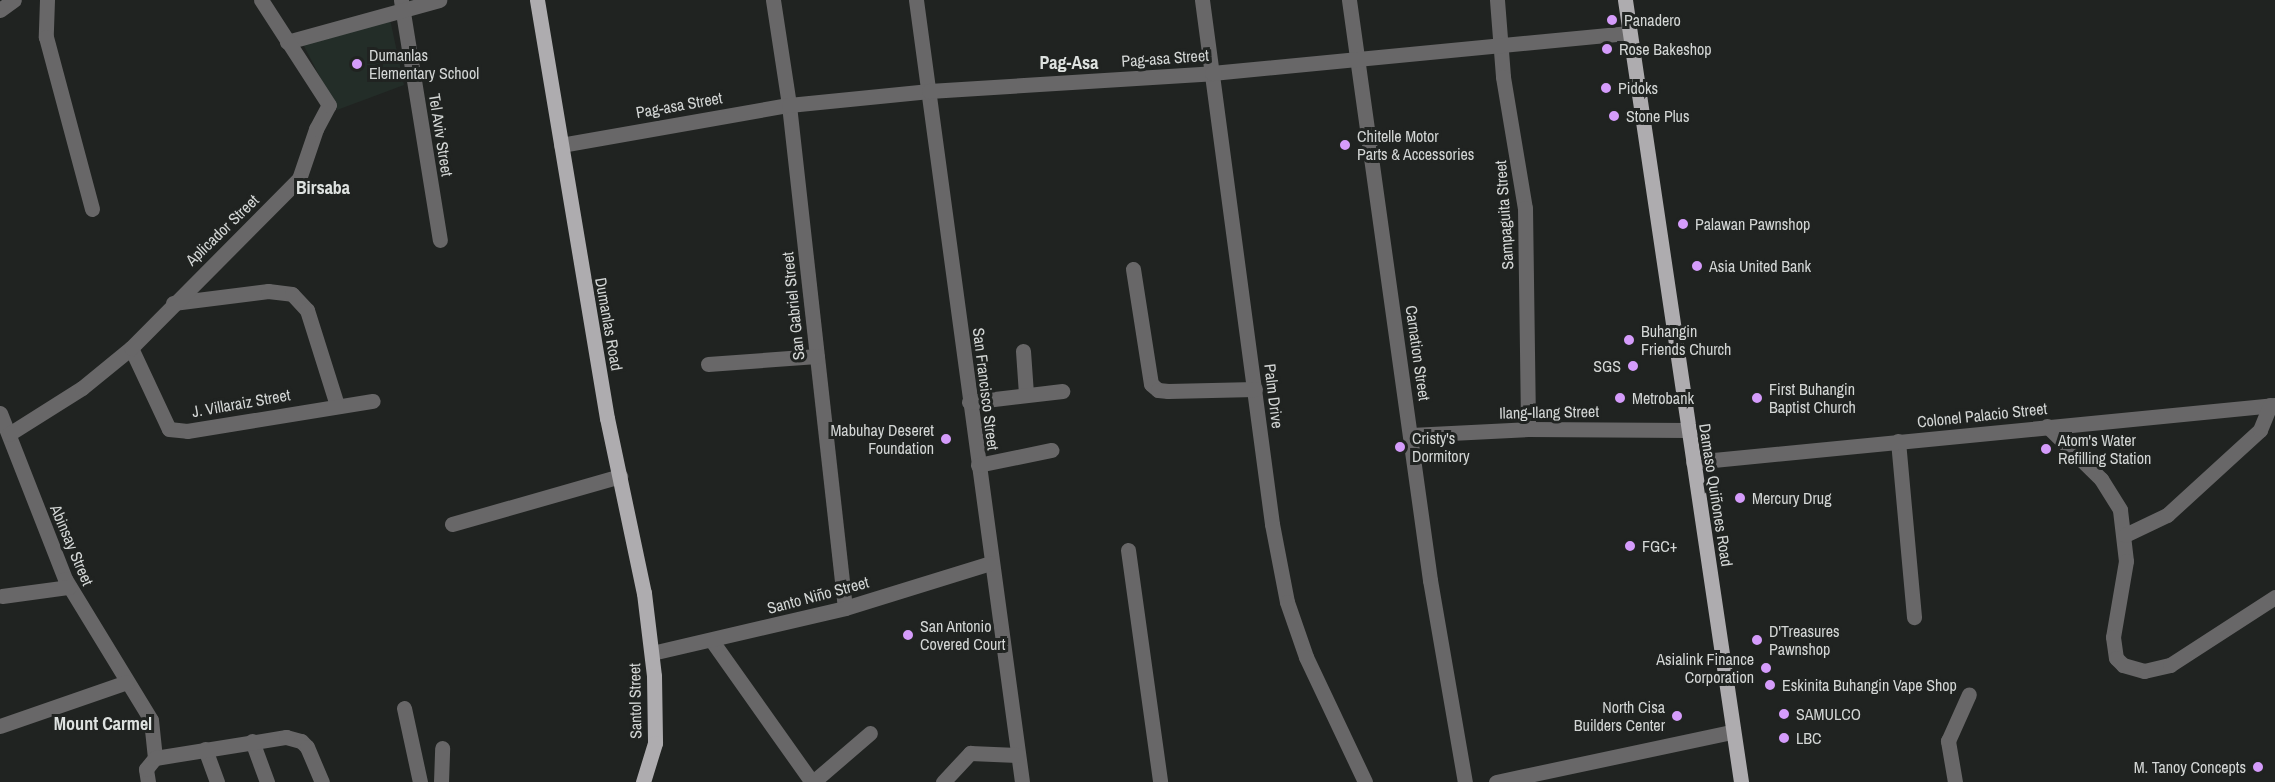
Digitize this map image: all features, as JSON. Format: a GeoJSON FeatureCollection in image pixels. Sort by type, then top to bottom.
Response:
{"type":"FeatureCollection","features":[{"type":"Feature","properties":{"kind":"main road","name":"Dumanlas Road"},"geometry":{"type":"LineString","coordinates":[[537,0],[620,476],[644,593],[652,653]]}},
{"type":"Feature","properties":{"kind":"main road","name":"Damaso Quiñones Road"},"geometry":{"type":"LineString","coordinates":[[1625,0],[1741,782]]}},
{"type":"Feature","properties":{"kind":"main road","name":"Santol Street"},"geometry":{"type":"LineString","coordinates":[[643,782],[655,742],[652,653]]}},
{"type":"Feature","properties":{"kind":"street"},"geometry":{"type":"LineString","coordinates":[[0,10],[14,0]]}},
{"type":"Feature","properties":{"kind":"street"},"geometry":{"type":"LineString","coordinates":[[47,0],[46,37],[92,210]]}},
{"type":"Feature","properties":{"kind":"street","name":"Aplicador Street"},"geometry":{"type":"LineString","coordinates":[[9,434],[82,388],[131,348],[173,303],[291,190],[305,169],[312,138],[329,105],[261,0]]}},
{"type":"Feature","properties":{"kind":"street"},"geometry":{"type":"LineString","coordinates":[[287,42],[401,4],[439,0]]}},
{"type":"Feature","properties":{"kind":"street","name":"San Gabriel Street"},"geometry":{"type":"LineString","coordinates":[[773,0],[789,105],[845,608]]}},
{"type":"Feature","properties":{"kind":"street","name":"San Francisco Street"},"geometry":{"type":"LineString","coordinates":[[916,0],[990,562],[1022,782]]}},
{"type":"Feature","properties":{"kind":"street","name":"Palm Drive"},"geometry":{"type":"LineString","coordinates":[[1202,0],[1272,524],[1287,603],[1306,657],[1365,782]]}},
{"type":"Feature","properties":{"kind":"street","name":"Carnation Street"},"geometry":{"type":"LineString","coordinates":[[1349,0],[1437,629],[1465,782]]}},
{"type":"Feature","properties":{"kind":"street","name":"Sampaguita Street"},"geometry":{"type":"LineString","coordinates":[[1497,0],[1501,45],[1525,208],[1528,429]]}},
{"type":"Feature","properties":{"kind":"street","name":"Tel Aviv Street"},"geometry":{"type":"LineString","coordinates":[[401,4],[440,240]]}},
{"type":"Feature","properties":{"kind":"street","name":"Pag-asa Street"},"geometry":{"type":"LineString","coordinates":[[561,145],[789,105],[929,91],[1212,73],[1629,33]]}},
{"type":"Feature","properties":{"kind":"street"},"geometry":{"type":"LineString","coordinates":[[1133,269],[1151,384],[1168,391],[1255,389]]}},
{"type":"Feature","properties":{"kind":"street"},"geometry":{"type":"LineString","coordinates":[[173,303],[268,291],[292,294],[307,310],[338,405]]}},
{"type":"Feature","properties":{"kind":"street","name":"J. Villaraiz Street"},"geometry":{"type":"LineString","coordinates":[[131,348],[170,429],[188,431],[373,401]]}},
{"type":"Feature","properties":{"kind":"street"},"geometry":{"type":"LineString","coordinates":[[1023,351],[1026,394]]}},
{"type":"Feature","properties":{"kind":"street"},"geometry":{"type":"LineString","coordinates":[[708,364],[817,356]]}},
{"type":"Feature","properties":{"kind":"street"},"geometry":{"type":"LineString","coordinates":[[969,402],[1062,391]]}},
{"type":"Feature","properties":{"kind":"street"},"geometry":{"type":"LineString","coordinates":[[2125,535],[2167,515],[2260,430],[2273,405]]}},
{"type":"Feature","properties":{"kind":"street","name":"Colonel Palacio Street"},"geometry":{"type":"LineString","coordinates":[[1693,462],[2273,405]]}},
{"type":"Feature","properties":{"kind":"street","name":"Abinsay Street"},"geometry":{"type":"LineString","coordinates":[[0,413],[69,587],[151,720],[155,758]]}},
{"type":"Feature","properties":{"kind":"street"},"geometry":{"type":"LineString","coordinates":[[2047,426],[2112,494],[2125,535],[2126,561],[2113,648],[2116,658],[2133,670],[2158,669],[2181,660],[2275,597]]}},
{"type":"Feature","properties":{"kind":"street","name":"Ilang-Ilang Street"},"geometry":{"type":"LineString","coordinates":[[1411,435],[1528,429],[1687,430]]}},
{"type":"Feature","properties":{"kind":"street"},"geometry":{"type":"LineString","coordinates":[[1898,441],[1914,617]]}},
{"type":"Feature","properties":{"kind":"street"},"geometry":{"type":"LineString","coordinates":[[978,465],[1051,450]]}},
{"type":"Feature","properties":{"kind":"street"},"geometry":{"type":"LineString","coordinates":[[452,524],[620,476]]}},
{"type":"Feature","properties":{"kind":"street"},"geometry":{"type":"LineString","coordinates":[[1128,550],[1160,782]]}},
{"type":"Feature","properties":{"kind":"street","name":"Santo Niño Street"},"geometry":{"type":"LineString","coordinates":[[652,653],[712,641],[845,608],[990,562]]}},
{"type":"Feature","properties":{"kind":"street"},"geometry":{"type":"LineString","coordinates":[[2,596],[69,587]]}},
{"type":"Feature","properties":{"kind":"street"},"geometry":{"type":"LineString","coordinates":[[712,641],[813,782],[870,733]]}},
{"type":"Feature","properties":{"kind":"street"},"geometry":{"type":"LineString","coordinates":[[0,726],[127,682]]}},
{"type":"Feature","properties":{"kind":"street"},"geometry":{"type":"LineString","coordinates":[[1955,782],[1948,741],[1969,694]]}},
{"type":"Feature","properties":{"kind":"street"},"geometry":{"type":"LineString","coordinates":[[404,708],[420,782]]}},
{"type":"Feature","properties":{"kind":"street"},"geometry":{"type":"LineString","coordinates":[[1496,782],[1732,732]]}},
{"type":"Feature","properties":{"kind":"street"},"geometry":{"type":"LineString","coordinates":[[148,782],[146,769],[155,758],[286,736],[301,741],[322,782]]}},
{"type":"Feature","properties":{"kind":"street"},"geometry":{"type":"LineString","coordinates":[[252,741],[267,782]]}},
{"type":"Feature","properties":{"kind":"street"},"geometry":{"type":"LineString","coordinates":[[441,748],[441,782]]}},
{"type":"Feature","properties":{"kind":"street"},"geometry":{"type":"LineString","coordinates":[[205,749],[217,782]]}},
{"type":"Feature","properties":{"kind":"street"},"geometry":{"type":"LineString","coordinates":[[943,782],[969,753],[1017,755]]}},
{"type":"Feature","properties":{"kind":"shaded area","name":"Dumanlas Elementary School"},"geometry":{"type":"Polygon","coordinates":[[[390,19],[404,85],[337,110],[303,44],[390,19]]]}},
{"type":"Feature","properties":{"kind":"place","name":"Panadero"},"geometry":{"type":"Point","coordinates":[1612,20]}},
{"type":"Feature","properties":{"kind":"place","name":"Rose Bakeshop"},"geometry":{"type":"Point","coordinates":[1607,49]}},
{"type":"Feature","properties":{"kind":"place","name":"Dumanlas Elementary School"},"geometry":{"type":"Point","coordinates":[357,64]}},
{"type":"Feature","properties":{"kind":"place","name":"Pidoks"},"geometry":{"type":"Point","coordinates":[1606,88]}},
{"type":"Feature","properties":{"kind":"place","name":"Stone Plus"},"geometry":{"type":"Point","coordinates":[1614,116]}},
{"type":"Feature","properties":{"kind":"place","name":"Chitelle Motor Parts & Accessories"},"geometry":{"type":"Point","coordinates":[1345,145]}},
{"type":"Feature","properties":{"kind":"place","name":"Palawan Pawnshop"},"geometry":{"type":"Point","coordinates":[1683,224]}},
{"type":"Feature","properties":{"kind":"place","name":"Asia United Bank"},"geometry":{"type":"Point","coordinates":[1697,266]}},
{"type":"Feature","properties":{"kind":"place","name":"Buhangin Friends Church"},"geometry":{"type":"Point","coordinates":[1629,340]}},
{"type":"Feature","properties":{"kind":"place","name":"SGS"},"geometry":{"type":"Point","coordinates":[1633,366]}},
{"type":"Feature","properties":{"kind":"place","name":"Metrobank"},"geometry":{"type":"Point","coordinates":[1620,398]}},
{"type":"Feature","properties":{"kind":"place","name":"First Buhangin Baptist Church"},"geometry":{"type":"Point","coordinates":[1757,398]}},
{"type":"Feature","properties":{"kind":"place","name":"Mabuhay Deseret Foundation"},"geometry":{"type":"Point","coordinates":[946,439]}},
{"type":"Feature","properties":{"kind":"place","name":"Cristy's Dormitory"},"geometry":{"type":"Point","coordinates":[1400,447]}},
{"type":"Feature","properties":{"kind":"place","name":"Atom's Water Refilling Station"},"geometry":{"type":"Point","coordinates":[2046,449]}},
{"type":"Feature","properties":{"kind":"place","name":"Mercury Drug"},"geometry":{"type":"Point","coordinates":[1740,498]}},
{"type":"Feature","properties":{"kind":"place","name":"FGC+"},"geometry":{"type":"Point","coordinates":[1630,546]}},
{"type":"Feature","properties":{"kind":"place","name":"San Antonio Covered Court"},"geometry":{"type":"Point","coordinates":[908,635]}},
{"type":"Feature","properties":{"kind":"place","name":"D'Treasures Pawnshop"},"geometry":{"type":"Point","coordinates":[1757,640]}},
{"type":"Feature","properties":{"kind":"place","name":"Asialink Finance Corporation"},"geometry":{"type":"Point","coordinates":[1766,668]}},
{"type":"Feature","properties":{"kind":"place","name":"Eskinita Buhangin Vape Shop"},"geometry":{"type":"Point","coordinates":[1770,685]}},
{"type":"Feature","properties":{"kind":"place","name":"SAMULCO"},"geometry":{"type":"Point","coordinates":[1784,714]}},
{"type":"Feature","properties":{"kind":"place","name":"North Cisa Builders Center"},"geometry":{"type":"Point","coordinates":[1677,716]}},
{"type":"Feature","properties":{"kind":"place","name":"LBC"},"geometry":{"type":"Point","coordinates":[1784,738]}},
{"type":"Feature","properties":{"kind":"place","name":"M. Tanoy Concepts"},"geometry":{"type":"Point","coordinates":[2258,767]}},
{"type":"Feature","properties":{"kind":"district","name":"Pag-Asa"},"geometry":{"type":"Point","coordinates":[1069,63]}},
{"type":"Feature","properties":{"kind":"district","name":"Birsaba"},"geometry":{"type":"Point","coordinates":[323,188]}},
{"type":"Feature","properties":{"kind":"district","name":"Mount Carmel"},"geometry":{"type":"Point","coordinates":[103,724]}}]}
